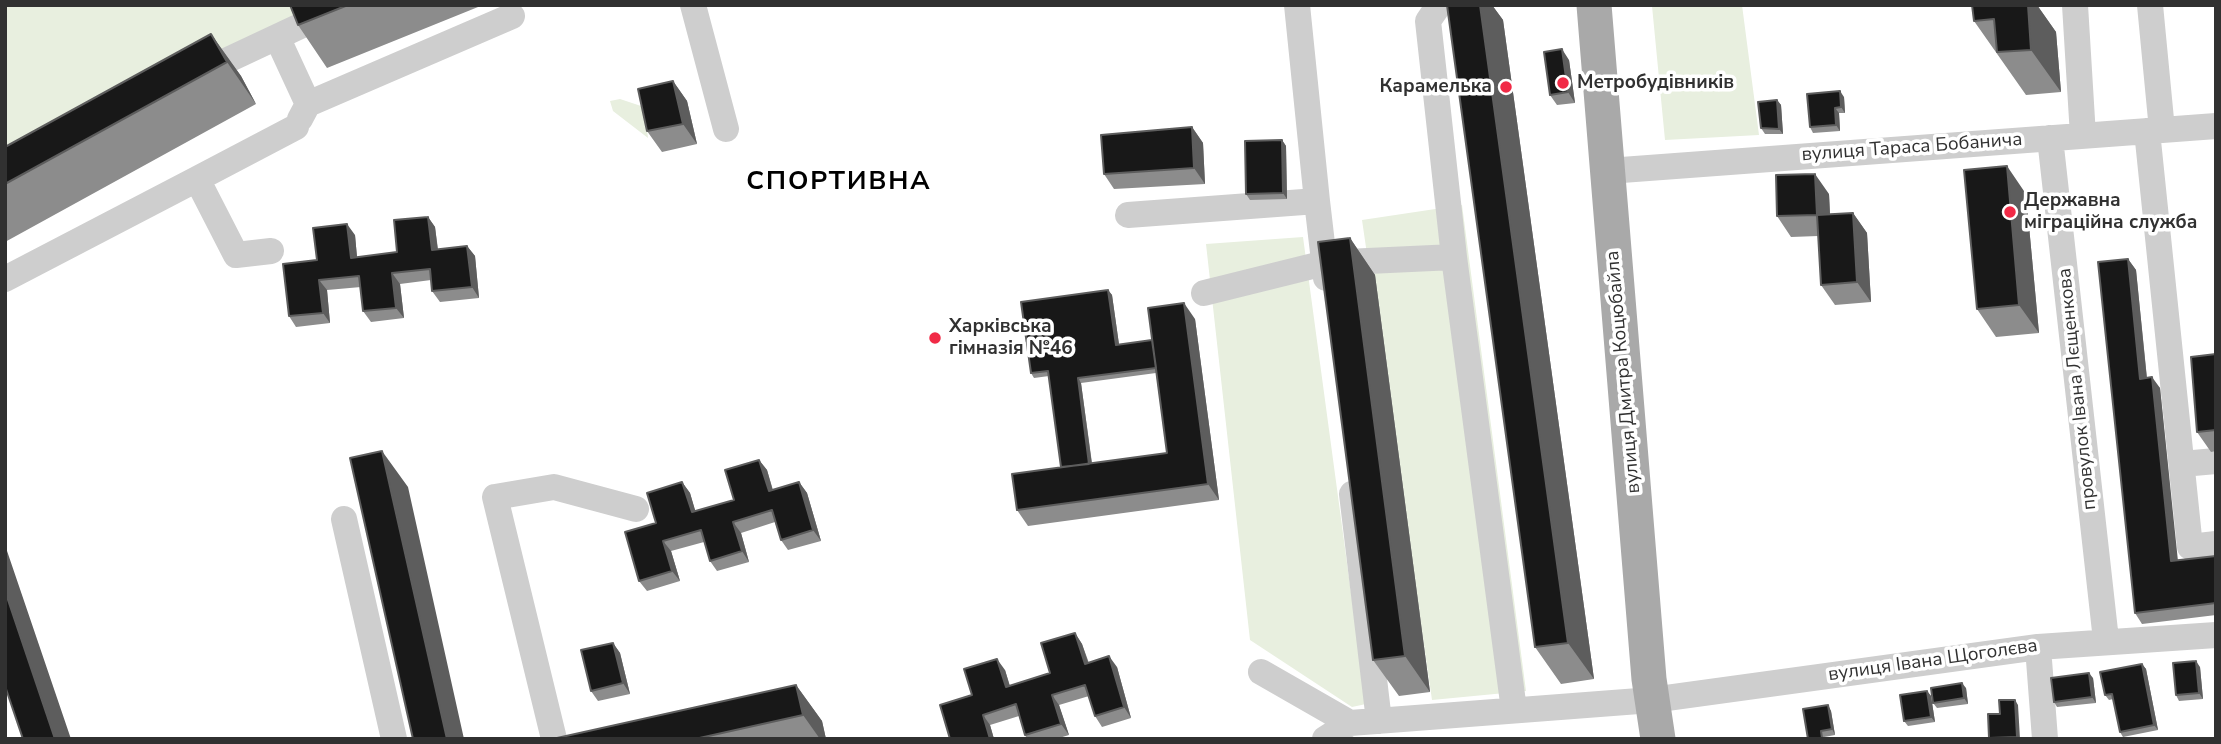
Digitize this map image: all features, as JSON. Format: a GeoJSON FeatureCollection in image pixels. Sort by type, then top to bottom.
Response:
{"type":"FeatureCollection","features":[{"type":"Feature","properties":{"kind":"main road","name":"вулиця Дмитра Коцюбайла"},"geometry":{"type":"LineString","coordinates":[[1594,5],[1652,700],[1658,739]]}},
{"type":"Feature","properties":{"kind":"street"},"geometry":{"type":"LineString","coordinates":[[179,84],[345,5]]}},
{"type":"Feature","properties":{"kind":"street"},"geometry":{"type":"LineString","coordinates":[[693,5],[726,128]]}},
{"type":"Feature","properties":{"kind":"street"},"geometry":{"type":"LineString","coordinates":[[1297,5],[1330,304]]}},
{"type":"Feature","properties":{"kind":"street"},"geometry":{"type":"LineString","coordinates":[[1439,5],[1428,21],[1454,257],[1514,710]]}},
{"type":"Feature","properties":{"kind":"street"},"geometry":{"type":"LineString","coordinates":[[2075,5],[2083,136]]}},
{"type":"Feature","properties":{"kind":"street"},"geometry":{"type":"LineString","coordinates":[[2150,5],[2155,131],[2190,547],[2216,544]]}},
{"type":"Feature","properties":{"kind":"street"},"geometry":{"type":"LineString","coordinates":[[308,104],[512,16]]}},
{"type":"Feature","properties":{"kind":"street"},"geometry":{"type":"LineString","coordinates":[[5,279],[197,179],[304,131],[308,104],[277,37]]}},
{"type":"Feature","properties":{"kind":"street","name":"вулиця Тараса Бобанича"},"geometry":{"type":"LineString","coordinates":[[1608,171],[2216,126]]}},
{"type":"Feature","properties":{"kind":"street","name":"провулок Івана Лєщенкова"},"geometry":{"type":"LineString","coordinates":[[2050,138],[2106,640]]}},
{"type":"Feature","properties":{"kind":"street"},"geometry":{"type":"LineString","coordinates":[[197,179],[236,255],[271,251]]}},
{"type":"Feature","properties":{"kind":"street"},"geometry":{"type":"LineString","coordinates":[[1128,215],[1317,201]]}},
{"type":"Feature","properties":{"kind":"street"},"geometry":{"type":"LineString","coordinates":[[1204,293],[1325,263],[1454,257]]}},
{"type":"Feature","properties":{"kind":"street"},"geometry":{"type":"LineString","coordinates":[[2182,464],[2216,461]]}},
{"type":"Feature","properties":{"kind":"street"},"geometry":{"type":"LineString","coordinates":[[1349,471],[1379,721]]}},
{"type":"Feature","properties":{"kind":"street"},"geometry":{"type":"LineString","coordinates":[[554,739],[495,497],[554,487],[636,509]]}},
{"type":"Feature","properties":{"kind":"street"},"geometry":{"type":"LineString","coordinates":[[344,519],[394,739]]}},
{"type":"Feature","properties":{"kind":"street","name":"вулиця Івана Щоголєва"},"geometry":{"type":"LineString","coordinates":[[1350,723],[1652,700],[2038,647],[2106,640],[2216,635]]}},
{"type":"Feature","properties":{"kind":"street"},"geometry":{"type":"LineString","coordinates":[[2038,647],[2045,739]]}},
{"type":"Feature","properties":{"kind":"street"},"geometry":{"type":"LineString","coordinates":[[1261,672],[1350,723],[1325,739]]}},
{"type":"Feature","properties":{"kind":"green space"},"geometry":{"type":"Polygon","coordinates":[[[5,5],[328,5],[5,167],[5,5]]]}},
{"type":"Feature","properties":{"kind":"green space"},"geometry":{"type":"Polygon","coordinates":[[[1742,5],[1759,135],[1665,140],[1652,6],[1742,5]]]}},
{"type":"Feature","properties":{"kind":"green space"},"geometry":{"type":"Polygon","coordinates":[[[620,99],[644,107],[648,138],[613,111],[610,101],[620,99]]]}},
{"type":"Feature","properties":{"kind":"green space"},"geometry":{"type":"Polygon","coordinates":[[[1462,205],[1526,691],[1432,700],[1362,220],[1462,205]]]}},
{"type":"Feature","properties":{"kind":"green space"},"geometry":{"type":"Polygon","coordinates":[[[1303,237],[1366,704],[1352,707],[1250,640],[1206,244],[1303,237]]]}},
{"type":"Feature","properties":{"kind":"building"},"geometry":{"type":"Polygon","coordinates":[[[290,5],[348,5],[298,25],[290,5]]]}},
{"type":"Feature","properties":{"kind":"building"},"geometry":{"type":"Polygon","coordinates":[[[1447,5],[1480,5],[1568,643],[1535,647],[1447,5]]]}},
{"type":"Feature","properties":{"kind":"building"},"geometry":{"type":"Polygon","coordinates":[[[1972,5],[2028,5],[2031,50],[1997,52],[1994,19],[1974,21],[1972,5]]]}},
{"type":"Feature","properties":{"kind":"building"},"geometry":{"type":"Polygon","coordinates":[[[211,34],[227,62],[5,184],[5,147],[211,34]]]}},
{"type":"Feature","properties":{"kind":"building"},"geometry":{"type":"Polygon","coordinates":[[[1562,49],[1568,92],[1550,95],[1544,52],[1562,49]]]}},
{"type":"Feature","properties":{"kind":"building"},"geometry":{"type":"Polygon","coordinates":[[[673,81],[683,124],[647,131],[638,89],[673,81]]]}},
{"type":"Feature","properties":{"kind":"building"},"geometry":{"type":"Polygon","coordinates":[[[1840,91],[1841,107],[1835,108],[1836,125],[1810,127],[1807,94],[1840,91]]]}},
{"type":"Feature","properties":{"kind":"building"},"geometry":{"type":"Polygon","coordinates":[[[1777,100],[1779,129],[1761,128],[1758,102],[1777,100]]]}},
{"type":"Feature","properties":{"kind":"building"},"geometry":{"type":"Polygon","coordinates":[[[1192,127],[1194,168],[1104,174],[1101,135],[1192,127]]]}},
{"type":"Feature","properties":{"kind":"building"},"geometry":{"type":"Polygon","coordinates":[[[1282,140],[1283,193],[1246,194],[1245,141],[1282,140]]]}},
{"type":"Feature","properties":{"kind":"building"},"geometry":{"type":"Polygon","coordinates":[[[2007,166],[2019,305],[1977,309],[1964,170],[2007,166]]]}},
{"type":"Feature","properties":{"kind":"building"},"geometry":{"type":"Polygon","coordinates":[[[1815,174],[1817,215],[1777,216],[1776,175],[1815,174]]]}},
{"type":"Feature","properties":{"kind":"building"},"geometry":{"type":"Polygon","coordinates":[[[1853,213],[1857,282],[1821,285],[1817,215],[1853,213]]]}},
{"type":"Feature","properties":{"kind":"building"},"geometry":{"type":"Polygon","coordinates":[[[428,217],[432,250],[467,246],[472,287],[432,291],[430,269],[392,273],[396,308],[363,311],[359,276],[319,280],[323,313],[289,316],[283,264],[317,260],[313,228],[347,224],[351,258],[397,252],[394,220],[428,217]]]}},
{"type":"Feature","properties":{"kind":"building"},"geometry":{"type":"Polygon","coordinates":[[[1350,238],[1405,656],[1373,660],[1318,242],[1350,238]]]}},
{"type":"Feature","properties":{"kind":"building"},"geometry":{"type":"Polygon","coordinates":[[[2128,259],[2140,379],[2152,377],[2171,561],[2216,556],[2216,603],[2135,613],[2098,262],[2128,259]]]}},
{"type":"Feature","properties":{"kind":"building"},"geometry":{"type":"Polygon","coordinates":[[[1108,290],[1116,345],[1152,340],[1156,368],[1078,378],[1089,464],[1061,467],[1048,371],[1031,373],[1021,302],[1108,290]]]}},
{"type":"Feature","properties":{"kind":"building"},"geometry":{"type":"Polygon","coordinates":[[[1184,303],[1208,484],[1017,510],[1012,474],[1167,453],[1148,308],[1184,303]]]}},
{"type":"Feature","properties":{"kind":"building"},"geometry":{"type":"Polygon","coordinates":[[[2216,354],[2216,430],[2197,432],[2191,357],[2216,354]]]}},
{"type":"Feature","properties":{"kind":"building"},"geometry":{"type":"Polygon","coordinates":[[[382,451],[447,739],[413,739],[350,458],[382,451]]]}},
{"type":"Feature","properties":{"kind":"building"},"geometry":{"type":"Polygon","coordinates":[[[759,460],[769,491],[799,482],[813,530],[781,540],[772,510],[733,522],[742,551],[710,561],[701,530],[663,541],[672,571],[639,581],[625,532],[656,523],[647,493],[682,482],[692,512],[734,500],[725,470],[759,460]]]}},
{"type":"Feature","properties":{"kind":"building"},"geometry":{"type":"Polygon","coordinates":[[[5,591],[55,739],[23,739],[5,686],[5,591]]]}},
{"type":"Feature","properties":{"kind":"building"},"geometry":{"type":"Polygon","coordinates":[[[1075,633],[1085,664],[1109,656],[1124,707],[1095,716],[1085,685],[1052,695],[1061,724],[1025,735],[1016,704],[983,715],[990,739],[950,739],[940,705],[972,695],[964,669],[997,659],[1006,687],[1050,673],[1041,643],[1075,633]]]}},
{"type":"Feature","properties":{"kind":"building"},"geometry":{"type":"Polygon","coordinates":[[[613,643],[623,683],[591,691],[581,650],[613,643]]]}},
{"type":"Feature","properties":{"kind":"building"},"geometry":{"type":"Polygon","coordinates":[[[2196,661],[2199,693],[2176,695],[2173,663],[2196,661]]]}},
{"type":"Feature","properties":{"kind":"building"},"geometry":{"type":"Polygon","coordinates":[[[2142,664],[2154,725],[2120,732],[2112,694],[2105,695],[2100,672],[2142,664]]]}},
{"type":"Feature","properties":{"kind":"building"},"geometry":{"type":"Polygon","coordinates":[[[2089,673],[2092,697],[2054,702],[2051,678],[2089,673]]]}},
{"type":"Feature","properties":{"kind":"building"},"geometry":{"type":"Polygon","coordinates":[[[1962,683],[1964,698],[1933,703],[1931,688],[1962,683]]]}},
{"type":"Feature","properties":{"kind":"building"},"geometry":{"type":"Polygon","coordinates":[[[796,685],[803,715],[695,739],[557,738],[796,685]]]}},
{"type":"Feature","properties":{"kind":"building"},"geometry":{"type":"Polygon","coordinates":[[[1927,691],[1931,717],[1904,721],[1900,695],[1927,691]]]}},
{"type":"Feature","properties":{"kind":"building"},"geometry":{"type":"Polygon","coordinates":[[[1999,700],[2015,700],[2017,737],[1989,738],[1988,714],[2000,714],[1999,700]]]}},
{"type":"Feature","properties":{"kind":"building"},"geometry":{"type":"Polygon","coordinates":[[[1828,705],[1832,729],[1821,731],[1822,738],[1808,739],[1803,709],[1828,705]]]}},
{"type":"Feature","properties":{"kind":"place","name":"Метробудівників"},"geometry":{"type":"Point","coordinates":[1563,83]}},
{"type":"Feature","properties":{"kind":"place","name":"Карамелька"},"geometry":{"type":"Point","coordinates":[1506,87]}},
{"type":"Feature","properties":{"kind":"place","name":"Державна міграційна служба"},"geometry":{"type":"Point","coordinates":[2010,212]}},
{"type":"Feature","properties":{"kind":"place","name":"Харківська гімназія №46"},"geometry":{"type":"Point","coordinates":[935,338]}},
{"type":"Feature","properties":{"kind":"district","name":"СПОРТИВНА"},"geometry":{"type":"Point","coordinates":[839,183]}}]}
